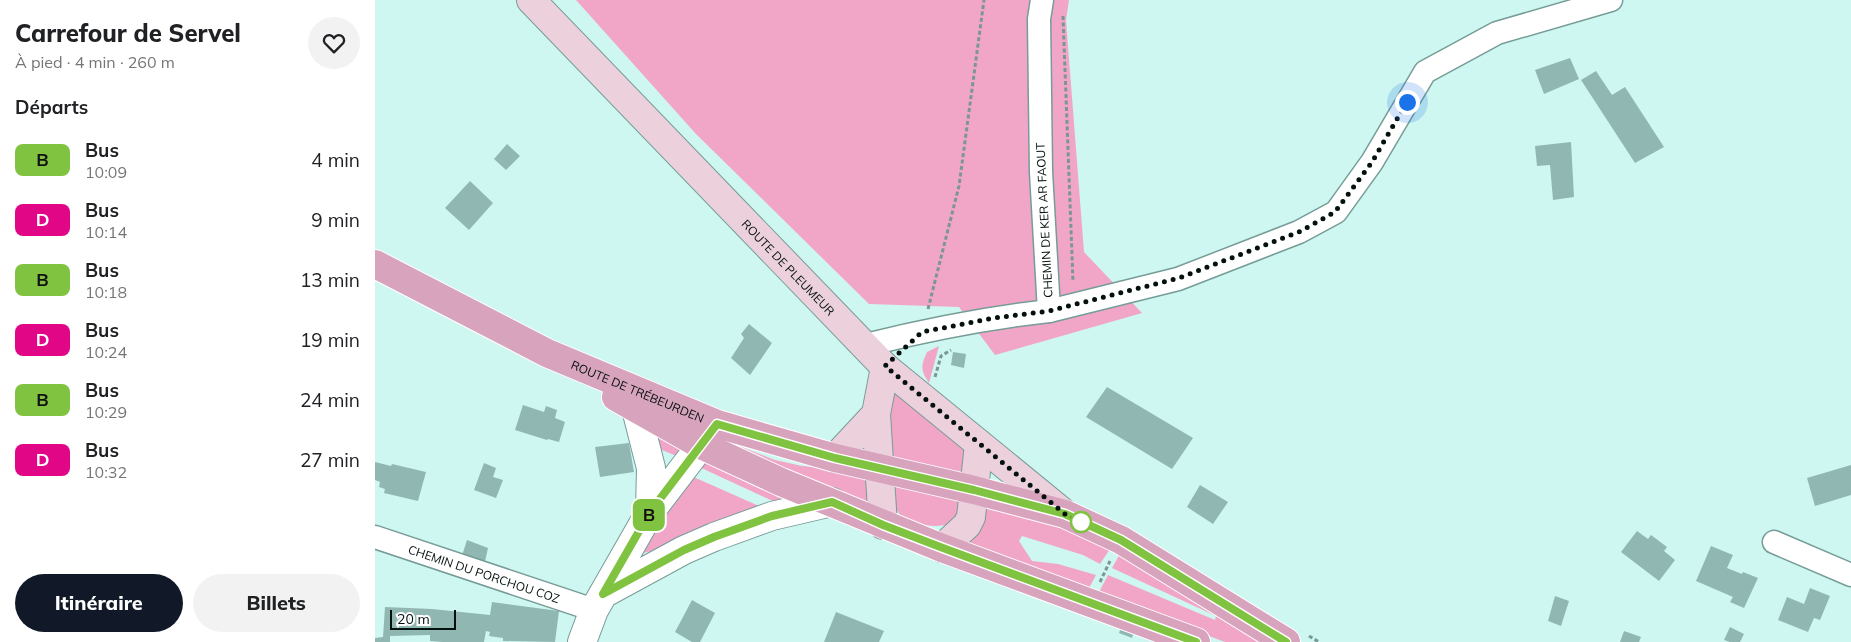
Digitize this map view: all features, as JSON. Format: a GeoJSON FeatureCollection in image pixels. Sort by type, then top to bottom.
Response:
{"type":"FeatureCollection","features":[{"type":"Feature","properties":{"kind":"main road","name":"ROUTE DE PLEUMEUR"},"geometry":{"type":"LineString","coordinates":[[531,0],[885,366],[1065,514]]}},
{"type":"Feature","properties":{"kind":"main road","name":"ROUTE DE TRÉBEURDEN"},"geometry":{"type":"LineString","coordinates":[[375,264],[709,434],[781,482],[883,525],[1196,642]]}},
{"type":"Feature","properties":{"kind":"main road","name":"ROUTE DE TRÉBEURDEN"},"geometry":{"type":"LineString","coordinates":[[547,353],[636,409],[709,434],[835,458],[974,490],[1065,514],[1121,540],[1295,637]]}},
{"type":"Feature","properties":{"kind":"main road"},"geometry":{"type":"LineString","coordinates":[[883,525],[876,414],[885,366]]}},
{"type":"Feature","properties":{"kind":"main road"},"geometry":{"type":"LineString","coordinates":[[835,458],[876,414]]}},
{"type":"Feature","properties":{"kind":"main road"},"geometry":{"type":"LineString","coordinates":[[943,548],[967,526],[971,517],[979,444]]}},
{"type":"Feature","properties":{"kind":"street","name":"CHEMIN DE KER AR FAOUT"},"geometry":{"type":"LineString","coordinates":[[866,345],[994,318],[1049,311],[1041,172],[1039,19],[1042,0]]}},
{"type":"Feature","properties":{"kind":"street"},"geometry":{"type":"LineString","coordinates":[[1049,311],[1179,278],[1299,232],[1335,212],[1372,162],[1425,72],[1497,33],[1611,0]]}},
{"type":"Feature","properties":{"kind":"street"},"geometry":{"type":"LineString","coordinates":[[885,366],[922,332]]}},
{"type":"Feature","properties":{"kind":"street"},"geometry":{"type":"LineString","coordinates":[[636,409],[651,468],[650,512]]}},
{"type":"Feature","properties":{"kind":"street"},"geometry":{"type":"LineString","coordinates":[[582,642],[598,602],[650,512],[709,434]]}},
{"type":"Feature","properties":{"kind":"street"},"geometry":{"type":"LineString","coordinates":[[598,602],[684,550],[714,537],[772,516],[832,502]]}},
{"type":"Feature","properties":{"kind":"street","name":"CHEMIN DU PORCHOU COZ"},"geometry":{"type":"LineString","coordinates":[[375,537],[598,602]]}},
{"type":"Feature","properties":{"kind":"street"},"geometry":{"type":"LineString","coordinates":[[1774,542],[1851,575]]}},
{"type":"Feature","properties":{"kind":"path"},"geometry":{"type":"LineString","coordinates":[[922,332],[959,186],[984,0]]}},
{"type":"Feature","properties":{"kind":"path"},"geometry":{"type":"LineString","coordinates":[[1089,603],[1121,540]]}},
{"type":"Feature","properties":{"kind":"path"},"geometry":{"type":"LineString","coordinates":[[1295,637],[1319,642]]}},
{"type":"Feature","properties":{"kind":"shaded area"},"geometry":{"type":"Polygon","coordinates":[[[576,0],[1069,0],[1066,20],[1084,252],[1142,313],[995,355],[959,307],[869,304],[696,134],[576,0]]]}},
{"type":"Feature","properties":{"kind":"shaded area"},"geometry":{"type":"Polygon","coordinates":[[[939,346],[929,383],[922,368],[924,360],[927,352],[939,346]]]}},
{"type":"Feature","properties":{"kind":"shaded area"},"geometry":{"type":"Polygon","coordinates":[[[888,375],[963,445],[968,471],[967,477],[888,461],[888,375]]]}},
{"type":"Feature","properties":{"kind":"shaded area"},"geometry":{"type":"Polygon","coordinates":[[[653,428],[688,446],[679,457],[657,448],[653,428]]]}},
{"type":"Feature","properties":{"kind":"shaded area"},"geometry":{"type":"Polygon","coordinates":[[[734,444],[775,460],[802,466],[866,472],[870,504],[729,445],[734,444]]]}},
{"type":"Feature","properties":{"kind":"shaded area"},"geometry":{"type":"Polygon","coordinates":[[[704,459],[802,497],[779,504],[697,466],[704,459]]]}},
{"type":"Feature","properties":{"kind":"shaded area"},"geometry":{"type":"Polygon","coordinates":[[[689,475],[759,506],[741,512],[653,551],[642,553],[639,542],[689,475]]]}},
{"type":"Feature","properties":{"kind":"shaded area"},"geometry":{"type":"Polygon","coordinates":[[[890,479],[958,498],[961,505],[955,520],[944,525],[928,526],[912,522],[901,516],[893,498],[890,479]]]}},
{"type":"Feature","properties":{"kind":"shaded area"},"geometry":{"type":"Polygon","coordinates":[[[988,502],[1036,515],[1112,546],[1100,564],[1083,555],[1022,536],[1019,541],[1032,561],[1058,564],[1096,575],[1088,590],[966,542],[982,519],[988,502]]]}},
{"type":"Feature","properties":{"kind":"shaded area"},"geometry":{"type":"Polygon","coordinates":[[[1122,550],[1279,642],[1225,642],[1098,594],[1108,575],[1215,620],[1216,616],[1112,568],[1122,550]]]}},
{"type":"Feature","properties":{"kind":"building"},"geometry":{"type":"Polygon","coordinates":[[[1570,58],[1579,79],[1544,94],[1535,70],[1570,58]]]}},
{"type":"Feature","properties":{"kind":"building"},"geometry":{"type":"Polygon","coordinates":[[[1596,71],[1612,95],[1625,87],[1664,147],[1635,163],[1581,80],[1596,71]]]}},
{"type":"Feature","properties":{"kind":"building"},"geometry":{"type":"Polygon","coordinates":[[[1571,142],[1574,197],[1553,200],[1550,165],[1537,166],[1535,146],[1571,142]]]}},
{"type":"Feature","properties":{"kind":"building"},"geometry":{"type":"Polygon","coordinates":[[[507,144],[520,156],[506,170],[494,159],[507,144]]]}},
{"type":"Feature","properties":{"kind":"building"},"geometry":{"type":"Polygon","coordinates":[[[470,181],[493,203],[469,230],[445,208],[470,181]]]}},
{"type":"Feature","properties":{"kind":"building"},"geometry":{"type":"Polygon","coordinates":[[[749,324],[772,343],[750,375],[731,358],[744,338],[741,334],[749,324]]]}},
{"type":"Feature","properties":{"kind":"building"},"geometry":{"type":"Polygon","coordinates":[[[953,352],[966,354],[964,368],[951,365],[953,352]]]}},
{"type":"Feature","properties":{"kind":"building"},"geometry":{"type":"Polygon","coordinates":[[[1107,387],[1193,438],[1172,469],[1086,417],[1107,387]]]}},
{"type":"Feature","properties":{"kind":"building"},"geometry":{"type":"Polygon","coordinates":[[[523,405],[544,412],[546,406],[557,410],[555,418],[565,422],[559,442],[515,430],[523,405]]]}},
{"type":"Feature","properties":{"kind":"building"},"geometry":{"type":"Polygon","coordinates":[[[629,443],[634,472],[600,477],[595,447],[629,443]]]}},
{"type":"Feature","properties":{"kind":"building"},"geometry":{"type":"Polygon","coordinates":[[[375,462],[426,472],[418,501],[384,493],[385,489],[379,487],[380,482],[375,480],[375,462]]]}},
{"type":"Feature","properties":{"kind":"building"},"geometry":{"type":"Polygon","coordinates":[[[484,463],[496,468],[493,477],[503,480],[496,498],[474,490],[484,463]]]}},
{"type":"Feature","properties":{"kind":"building"},"geometry":{"type":"Polygon","coordinates":[[[1851,465],[1851,495],[1815,506],[1807,478],[1851,465]]]}},
{"type":"Feature","properties":{"kind":"building"},"geometry":{"type":"Polygon","coordinates":[[[1200,485],[1228,502],[1213,524],[1187,507],[1200,485]]]}},
{"type":"Feature","properties":{"kind":"building"},"geometry":{"type":"Polygon","coordinates":[[[1637,531],[1648,539],[1651,535],[1667,547],[1664,551],[1675,560],[1659,581],[1621,552],[1637,531]]]}},
{"type":"Feature","properties":{"kind":"building"},"geometry":{"type":"Polygon","coordinates":[[[467,540],[488,548],[483,571],[460,562],[467,540]]]}},
{"type":"Feature","properties":{"kind":"building"},"geometry":{"type":"Polygon","coordinates":[[[1711,546],[1733,555],[1727,568],[1758,578],[1744,608],[1730,602],[1733,597],[1696,581],[1711,546]]]}},
{"type":"Feature","properties":{"kind":"building"},"geometry":{"type":"Polygon","coordinates":[[[1810,588],[1830,596],[1820,620],[1814,618],[1808,632],[1778,620],[1787,597],[1804,604],[1810,588]]]}},
{"type":"Feature","properties":{"kind":"building"},"geometry":{"type":"Polygon","coordinates":[[[1555,596],[1569,601],[1561,626],[1548,621],[1555,596]]]}},
{"type":"Feature","properties":{"kind":"building"},"geometry":{"type":"Polygon","coordinates":[[[692,600],[715,613],[700,642],[692,642],[675,632],[692,600]]]}},
{"type":"Feature","properties":{"kind":"building"},"geometry":{"type":"Polygon","coordinates":[[[492,602],[559,611],[555,642],[503,641],[503,638],[489,636],[490,632],[486,631],[484,642],[430,641],[430,635],[390,636],[390,642],[375,642],[375,638],[383,637],[385,607],[432,609],[490,615],[492,602]]]}},
{"type":"Feature","properties":{"kind":"building"},"geometry":{"type":"Polygon","coordinates":[[[836,612],[884,631],[879,642],[824,642],[836,612]]]}},
{"type":"Feature","properties":{"kind":"building"},"geometry":{"type":"Polygon","coordinates":[[[1121,627],[1134,631],[1132,638],[1119,633],[1121,627]]]}},
{"type":"Feature","properties":{"kind":"building"},"geometry":{"type":"Polygon","coordinates":[[[1730,627],[1744,634],[1740,642],[1724,640],[1730,627]]]}},
{"type":"Feature","properties":{"kind":"building"},"geometry":{"type":"Polygon","coordinates":[[[1624,631],[1641,637],[1639,642],[1620,642],[1624,631]]]}},
{"type":"Feature","properties":{"kind":"bus line","name":"B"},"geometry":{"type":"LineString","coordinates":[[1196,642],[883,525],[832,502],[772,516],[714,537],[684,550],[603,594],[650,512],[717,424],[835,458],[974,490],[1065,514],[1121,540],[1286,642]]}},
{"type":"Feature","properties":{"kind":"route"},"geometry":{"type":"LineString","coordinates":[[1081,522],[1065,514],[885,366],[922,332],[994,318],[1049,311],[1179,278],[1299,232],[1335,212],[1372,162],[1407,102]]}}]}
